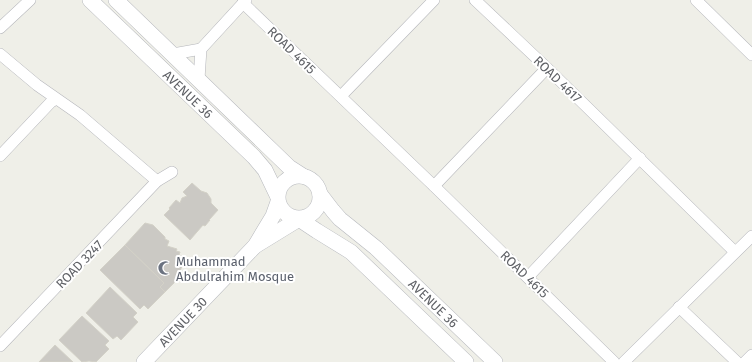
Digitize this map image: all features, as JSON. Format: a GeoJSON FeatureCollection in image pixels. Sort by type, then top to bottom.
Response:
{"type":"FeatureCollection","features":[{"type":"Feature","properties":{"kind":"street"},"geometry":{"type":"LineString","coordinates":[[0,28],[30,0]]}},
{"type":"Feature","properties":{"kind":"street","name":"AVENUE 36"},"geometry":{"type":"LineString","coordinates":[[90,0],[254,157],[265,170],[278,199]]}},
{"type":"Feature","properties":{"kind":"street","name":"AVENUE 36"},"geometry":{"type":"LineString","coordinates":[[116,0],[289,167],[303,176]]}},
{"type":"Feature","properties":{"kind":"street"},"geometry":{"type":"LineString","coordinates":[[341,96],[434,0]]}},
{"type":"Feature","properties":{"kind":"street","name":"ROAD 4617"},"geometry":{"type":"LineString","coordinates":[[476,0],[735,252]]}},
{"type":"Feature","properties":{"kind":"street"},"geometry":{"type":"LineString","coordinates":[[696,0],[752,55]]}},
{"type":"Feature","properties":{"kind":"street"},"geometry":{"type":"LineString","coordinates":[[199,79],[201,49],[244,1]]}},
{"type":"Feature","properties":{"kind":"street","name":"ROAD 4615"},"geometry":{"type":"LineString","coordinates":[[244,1],[614,362]]}},
{"type":"Feature","properties":{"kind":"street"},"geometry":{"type":"LineString","coordinates":[[172,54],[201,49]]}},
{"type":"Feature","properties":{"kind":"street"},"geometry":{"type":"LineString","coordinates":[[0,54],[37,85],[80,115],[157,181]]}},
{"type":"Feature","properties":{"kind":"street"},"geometry":{"type":"LineString","coordinates":[[434,186],[547,68]]}},
{"type":"Feature","properties":{"kind":"street"},"geometry":{"type":"LineString","coordinates":[[0,156],[51,102],[56,99]]}},
{"type":"Feature","properties":{"kind":"street"},"geometry":{"type":"LineString","coordinates":[[528,277],[640,158]]}},
{"type":"Feature","properties":{"kind":"street","name":"ROAD 3247"},"geometry":{"type":"LineString","coordinates":[[0,346],[157,181],[172,172]]}},
{"type":"Feature","properties":{"kind":"street"},"geometry":{"type":"LineString","coordinates":[[303,176],[314,183],[318,188],[320,194],[319,206],[311,216],[299,219],[292,218],[281,209],[278,199],[281,186],[284,182],[293,177],[303,176]]}},
{"type":"Feature","properties":{"kind":"street","name":"AVENUE 36"},"geometry":{"type":"LineString","coordinates":[[320,194],[337,215],[376,248],[496,362]]}},
{"type":"Feature","properties":{"kind":"street","name":"AVENUE 30"},"geometry":{"type":"LineString","coordinates":[[144,362],[255,246],[273,216],[278,199]]}},
{"type":"Feature","properties":{"kind":"street","name":"AVENUE 36"},"geometry":{"type":"LineString","coordinates":[[299,219],[351,252],[466,362]]}},
{"type":"Feature","properties":{"kind":"street","name":"AVENUE 30"},"geometry":{"type":"LineString","coordinates":[[255,246],[299,219]]}},
{"type":"Feature","properties":{"kind":"street"},"geometry":{"type":"LineString","coordinates":[[624,362],[752,236]]}},
{"type":"Feature","properties":{"kind":"street"},"geometry":{"type":"LineString","coordinates":[[679,307],[737,362]]}},
{"type":"Feature","properties":{"kind":"street"},"geometry":{"type":"LineString","coordinates":[[745,362],[752,355]]}},
{"type":"Feature","properties":{"kind":"building"},"geometry":{"type":"Polygon","coordinates":[[[192,183],[201,191],[207,193],[211,199],[211,203],[218,210],[205,226],[203,225],[190,240],[164,215],[176,200],[180,203],[182,198],[187,196],[183,192],[192,183]]]}},
{"type":"Feature","properties":{"kind":"building","name":"Muhammad Abdulrahim Mosque"},"geometry":{"type":"Polygon","coordinates":[[[145,223],[153,225],[165,237],[165,239],[169,241],[167,246],[177,249],[176,251],[180,252],[179,255],[185,257],[177,280],[165,292],[160,287],[164,283],[125,245],[145,223]]]}},
{"type":"Feature","properties":{"kind":"building"},"geometry":{"type":"Polygon","coordinates":[[[125,245],[164,283],[160,287],[165,292],[148,309],[144,305],[140,309],[100,270],[125,245]]]}},
{"type":"Feature","properties":{"kind":"building"},"geometry":{"type":"Polygon","coordinates":[[[110,287],[137,313],[133,317],[138,322],[121,340],[117,336],[113,339],[86,313],[110,287]]]}},
{"type":"Feature","properties":{"kind":"building"},"geometry":{"type":"Polygon","coordinates":[[[82,316],[109,341],[105,345],[109,349],[96,362],[82,362],[59,340],[82,316]]]}},
{"type":"Feature","properties":{"kind":"building"},"geometry":{"type":"Polygon","coordinates":[[[55,345],[73,362],[39,362],[55,345]]]}},
{"type":"Feature","properties":{"kind":"place","name":"Muhammad Abdulrahim Mosque"},"geometry":{"type":"Point","coordinates":[165,268]}}]}
